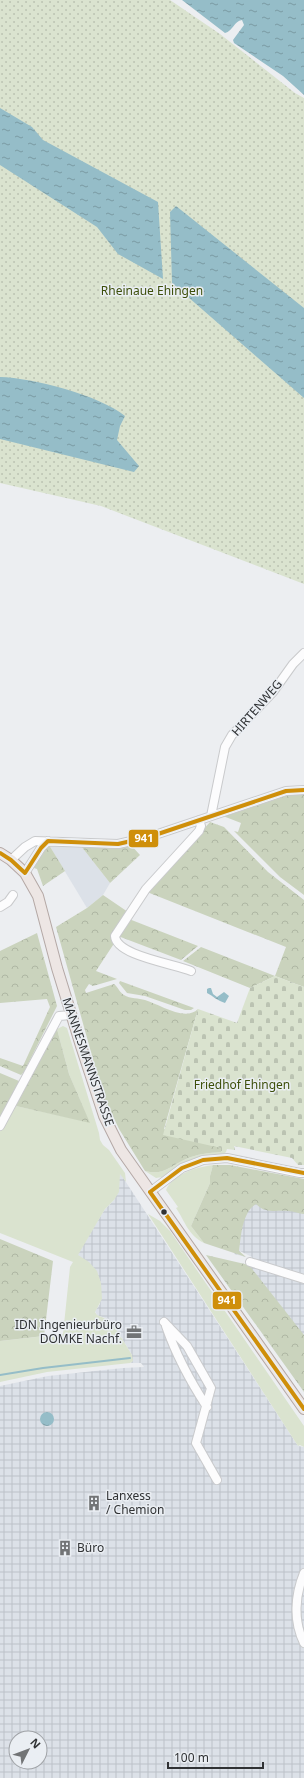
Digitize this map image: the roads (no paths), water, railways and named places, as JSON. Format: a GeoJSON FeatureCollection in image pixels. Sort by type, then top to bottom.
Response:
{"type":"FeatureCollection","features":[{"type":"Feature","properties":{"kind":"main road","name":"MANNESMANNSTRASSE"},"geometry":{"type":"LineString","coordinates":[[0,853],[11,860],[24,873],[38,896],[71,1015],[104,1116],[121,1150],[304,1409]]}},
{"type":"Feature","properties":{"kind":"street","name":"HIRTENWEG"},"geometry":{"type":"LineString","coordinates":[[211,816],[225,747],[232,735],[273,692],[293,664],[304,653]]}},
{"type":"Feature","properties":{"kind":"street"},"geometry":{"type":"LineString","coordinates":[[11,860],[25,847],[36,841],[118,844],[148,837],[286,791],[304,790]]}},
{"type":"Feature","properties":{"kind":"street"},"geometry":{"type":"LineString","coordinates":[[191,971],[176,965],[157,962],[121,947],[115,940],[115,936],[146,889],[198,831],[201,826],[199,820]]}},
{"type":"Feature","properties":{"kind":"street"},"geometry":{"type":"LineString","coordinates":[[24,873],[41,848],[48,841]]}},
{"type":"Feature","properties":{"kind":"street"},"geometry":{"type":"LineString","coordinates":[[0,907],[8,902],[13,895]]}},
{"type":"Feature","properties":{"kind":"street"},"geometry":{"type":"LineString","coordinates":[[0,1126],[60,1016],[71,1015]]}},
{"type":"Feature","properties":{"kind":"street"},"geometry":{"type":"LineString","coordinates":[[150,1192],[182,1168],[203,1160],[227,1158],[304,1173]]}},
{"type":"Feature","properties":{"kind":"street"},"geometry":{"type":"LineString","coordinates":[[250,1262],[304,1279]]}},
{"type":"Feature","properties":{"kind":"street"},"geometry":{"type":"LineString","coordinates":[[207,1407],[191,1383],[174,1349],[164,1322],[188,1346],[211,1388],[207,1407],[196,1443],[217,1480]]}},
{"type":"Feature","properties":{"kind":"street"},"geometry":{"type":"LineString","coordinates":[[304,1573],[300,1583],[296,1608],[297,1624],[304,1643]]}},
{"type":"Feature","properties":{"kind":"water"},"geometry":{"type":"Polygon","coordinates":[[[182,0],[304,0],[304,95],[283,76],[234,43],[233,40],[244,25],[242,20],[237,22],[228,32],[225,33],[182,0]]]}},
{"type":"Feature","properties":{"kind":"water"},"geometry":{"type":"Polygon","coordinates":[[[0,108],[32,127],[43,140],[158,202],[163,279],[118,254],[97,227],[0,165],[0,108]]]}},
{"type":"Feature","properties":{"kind":"water"},"geometry":{"type":"Polygon","coordinates":[[[176,206],[304,308],[304,398],[172,283],[170,212],[176,206]]]}},
{"type":"Feature","properties":{"kind":"water"},"geometry":{"type":"Polygon","coordinates":[[[0,377],[47,384],[83,395],[114,408],[125,416],[120,426],[117,440],[139,466],[134,472],[0,439],[0,377]]]}},
{"type":"Feature","properties":{"kind":"water"},"geometry":{"type":"Polygon","coordinates":[[[211,988],[213,994],[217,997],[224,992],[229,996],[225,1003],[207,993],[207,989],[211,988]]]}},
{"type":"Feature","properties":{"kind":"water"},"geometry":{"type":"Polygon","coordinates":[[[47,1412],[52,1414],[54,1419],[52,1424],[47,1426],[42,1424],[40,1419],[42,1414],[47,1412]]]}},
{"type":"Feature","properties":{"kind":"waterway"},"geometry":{"type":"LineString","coordinates":[[0,1375],[43,1368],[130,1358]]}},
{"type":"Feature","properties":{"kind":"place","name":"IDN Ingenieurbüro DOMKE Nachf."},"geometry":{"type":"Point","coordinates":[134,1332]}},
{"type":"Feature","properties":{"kind":"place","name":"Lanxess / Chemion"},"geometry":{"type":"Point","coordinates":[94,1503]}},
{"type":"Feature","properties":{"kind":"place","name":"Büro"},"geometry":{"type":"Point","coordinates":[65,1548]}},
{"type":"Feature","properties":{"kind":"park label","name":"Rheinaue Ehingen"},"geometry":{"type":"Point","coordinates":[152,291]}},
{"type":"Feature","properties":{"kind":"park label","name":"Friedhof Ehingen"},"geometry":{"type":"Point","coordinates":[242,1085]}}]}
